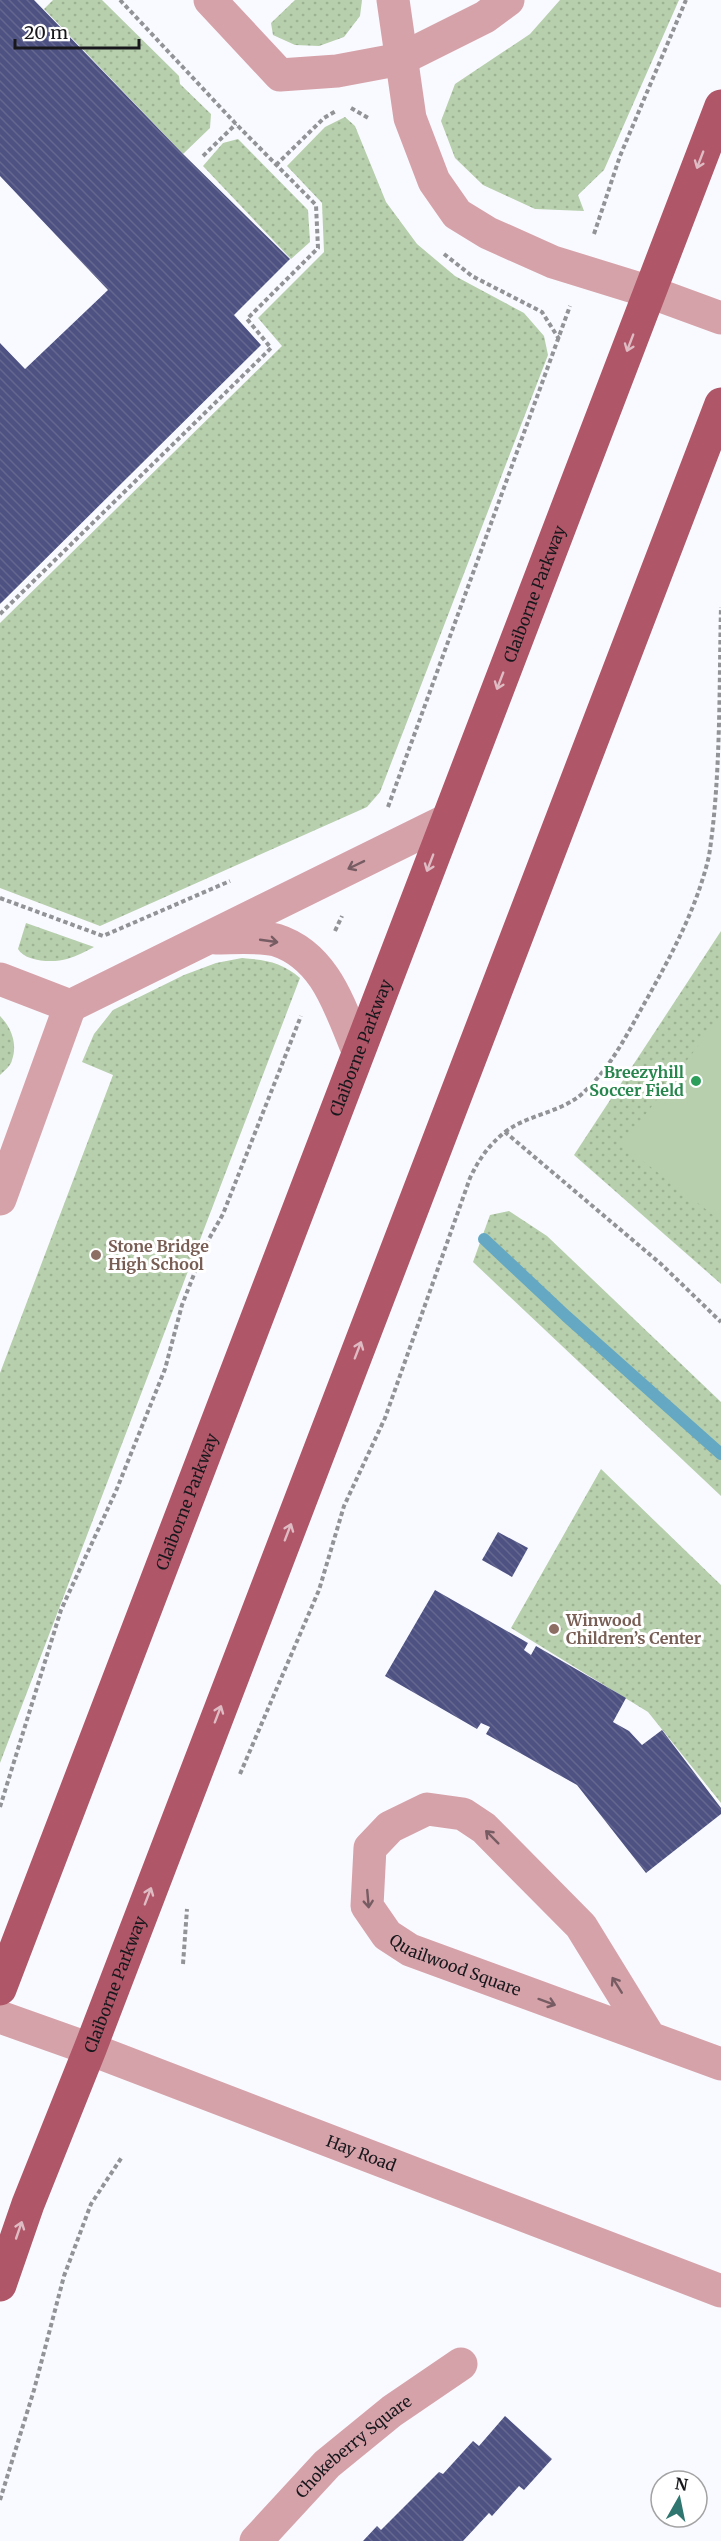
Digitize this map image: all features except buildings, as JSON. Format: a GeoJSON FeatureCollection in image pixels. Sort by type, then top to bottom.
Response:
{"type":"FeatureCollection","features":[{"type":"Feature","properties":{"kind":"main road","name":"Claiborne Parkway"},"geometry":{"type":"LineString","coordinates":[[0,1989],[721,106]]}},
{"type":"Feature","properties":{"kind":"main road","name":"Claiborne Parkway"},"geometry":{"type":"LineString","coordinates":[[0,2285],[28,2204],[90,2049],[721,404]]}},
{"type":"Feature","properties":{"kind":"street"},"geometry":{"type":"LineString","coordinates":[[210,0],[280,75],[337,71],[401,60],[485,17],[508,0]]}},
{"type":"Feature","properties":{"kind":"street"},"geometry":{"type":"LineString","coordinates":[[393,0],[410,118],[434,181],[457,214],[488,233],[553,262],[650,292],[721,318]]}},
{"type":"Feature","properties":{"kind":"street"},"geometry":{"type":"LineString","coordinates":[[0,1199],[70,1006],[447,820]]}},
{"type":"Feature","properties":{"kind":"street"},"geometry":{"type":"LineString","coordinates":[[211,937],[274,940],[304,954],[332,987],[358,1051]]}},
{"type":"Feature","properties":{"kind":"street"},"geometry":{"type":"LineString","coordinates":[[0,979],[70,1006]]}},
{"type":"Feature","properties":{"kind":"street","name":"Quailwood Square"},"geometry":{"type":"LineString","coordinates":[[648,2035],[580,1926],[484,1828],[463,1814],[427,1809],[390,1827],[370,1848],[367,1906],[387,1935],[410,1950],[554,2004],[648,2035],[721,2064]]}},
{"type":"Feature","properties":{"kind":"street","name":"Hay Road"},"geometry":{"type":"LineString","coordinates":[[0,2017],[90,2049],[721,2291]]}},
{"type":"Feature","properties":{"kind":"street","name":"Chokeberry Square"},"geometry":{"type":"LineString","coordinates":[[256,2541],[327,2464],[392,2411],[461,2364]]}},
{"type":"Feature","properties":{"kind":"path"},"geometry":{"type":"LineString","coordinates":[[0,614],[271,348],[247,319],[318,248],[316,205],[236,124],[120,0]]}},
{"type":"Feature","properties":{"kind":"path"},"geometry":{"type":"LineString","coordinates":[[203,156],[236,124]]}},
{"type":"Feature","properties":{"kind":"path"},"geometry":{"type":"LineString","coordinates":[[237,1779],[319,1590],[344,1506],[385,1418],[478,1159],[489,1145],[517,1123],[566,1106],[584,1093],[612,1060],[686,927],[710,855],[719,815],[721,607]]}},
{"type":"Feature","properties":{"kind":"path"},"geometry":{"type":"LineString","coordinates":[[0,898],[103,936],[233,880]]}},
{"type":"Feature","properties":{"kind":"path"},"geometry":{"type":"LineString","coordinates":[[505,1132],[661,1264],[721,1322]]}},
{"type":"Feature","properties":{"kind":"path"},"geometry":{"type":"LineString","coordinates":[[183,1964],[189,1901]]}},
{"type":"Feature","properties":{"kind":"path"},"geometry":{"type":"LineString","coordinates":[[0,2500],[34,2390],[68,2265],[91,2204],[122,2157]]}},
{"type":"Feature","properties":{"kind":"green space"},"geometry":{"type":"Polygon","coordinates":[[[53,0],[102,0],[179,76],[180,84],[211,114],[210,128],[183,154],[44,9],[53,0]]]}},
{"type":"Feature","properties":{"kind":"green space"},"geometry":{"type":"Polygon","coordinates":[[[295,0],[362,0],[360,16],[344,37],[319,46],[295,45],[273,35],[271,23],[295,0]]]}},
{"type":"Feature","properties":{"kind":"green space"},"geometry":{"type":"Polygon","coordinates":[[[560,0],[679,0],[604,170],[578,195],[584,211],[535,209],[483,185],[455,158],[441,121],[455,84],[530,34],[560,0]]]}},
{"type":"Feature","properties":{"kind":"green space"},"geometry":{"type":"Polygon","coordinates":[[[345,117],[355,126],[386,202],[417,244],[455,276],[524,313],[544,336],[548,355],[380,792],[367,807],[100,926],[0,888],[0,623],[282,346],[258,318],[324,252],[322,203],[287,166],[325,127],[345,117]]]}},
{"type":"Feature","properties":{"kind":"green space"},"geometry":{"type":"Polygon","coordinates":[[[238,139],[308,210],[310,242],[291,259],[203,166],[223,143],[238,139]]]}},
{"type":"Feature","properties":{"kind":"green space"},"geometry":{"type":"Polygon","coordinates":[[[26,923],[94,947],[61,960],[48,961],[27,957],[18,949],[26,923]]]}},
{"type":"Feature","properties":{"kind":"green space"},"geometry":{"type":"Polygon","coordinates":[[[721,931],[721,1284],[574,1155],[721,931]]]}},
{"type":"Feature","properties":{"kind":"green space"},"geometry":{"type":"Polygon","coordinates":[[[242,958],[273,963],[287,968],[300,978],[0,1763],[0,1373],[113,1075],[82,1062],[94,1034],[113,1010],[184,975],[216,963],[242,958]]]}},
{"type":"Feature","properties":{"kind":"green space"},"geometry":{"type":"Polygon","coordinates":[[[0,1016],[10,1031],[14,1042],[14,1054],[10,1064],[0,1075],[0,1016]]]}},
{"type":"Feature","properties":{"kind":"green space","name":"Breezyhill Soccer Field"},"geometry":{"type":"Polygon","coordinates":[[[721,1016],[721,1221],[622,1145],[721,1016]]]}},
{"type":"Feature","properties":{"kind":"green space"},"geometry":{"type":"Polygon","coordinates":[[[509,1211],[547,1236],[721,1402],[721,1496],[473,1262],[490,1215],[509,1211]]]}},
{"type":"Feature","properties":{"kind":"green space"},"geometry":{"type":"Polygon","coordinates":[[[601,1469],[721,1585],[721,1803],[648,1712],[511,1628],[601,1469]]]}},
{"type":"Feature","properties":{"kind":"waterway"},"geometry":{"type":"LineString","coordinates":[[484,1239],[566,1316],[721,1454]]}},
{"type":"Feature","properties":{"kind":"place","name":"Breezyhill Soccer Field"},"geometry":{"type":"Point","coordinates":[696,1081]}},
{"type":"Feature","properties":{"kind":"place","name":"Stone Bridge High School"},"geometry":{"type":"Point","coordinates":[96,1255]}},
{"type":"Feature","properties":{"kind":"place","name":"Winwood Children’s Center"},"geometry":{"type":"Point","coordinates":[554,1629]}}]}
